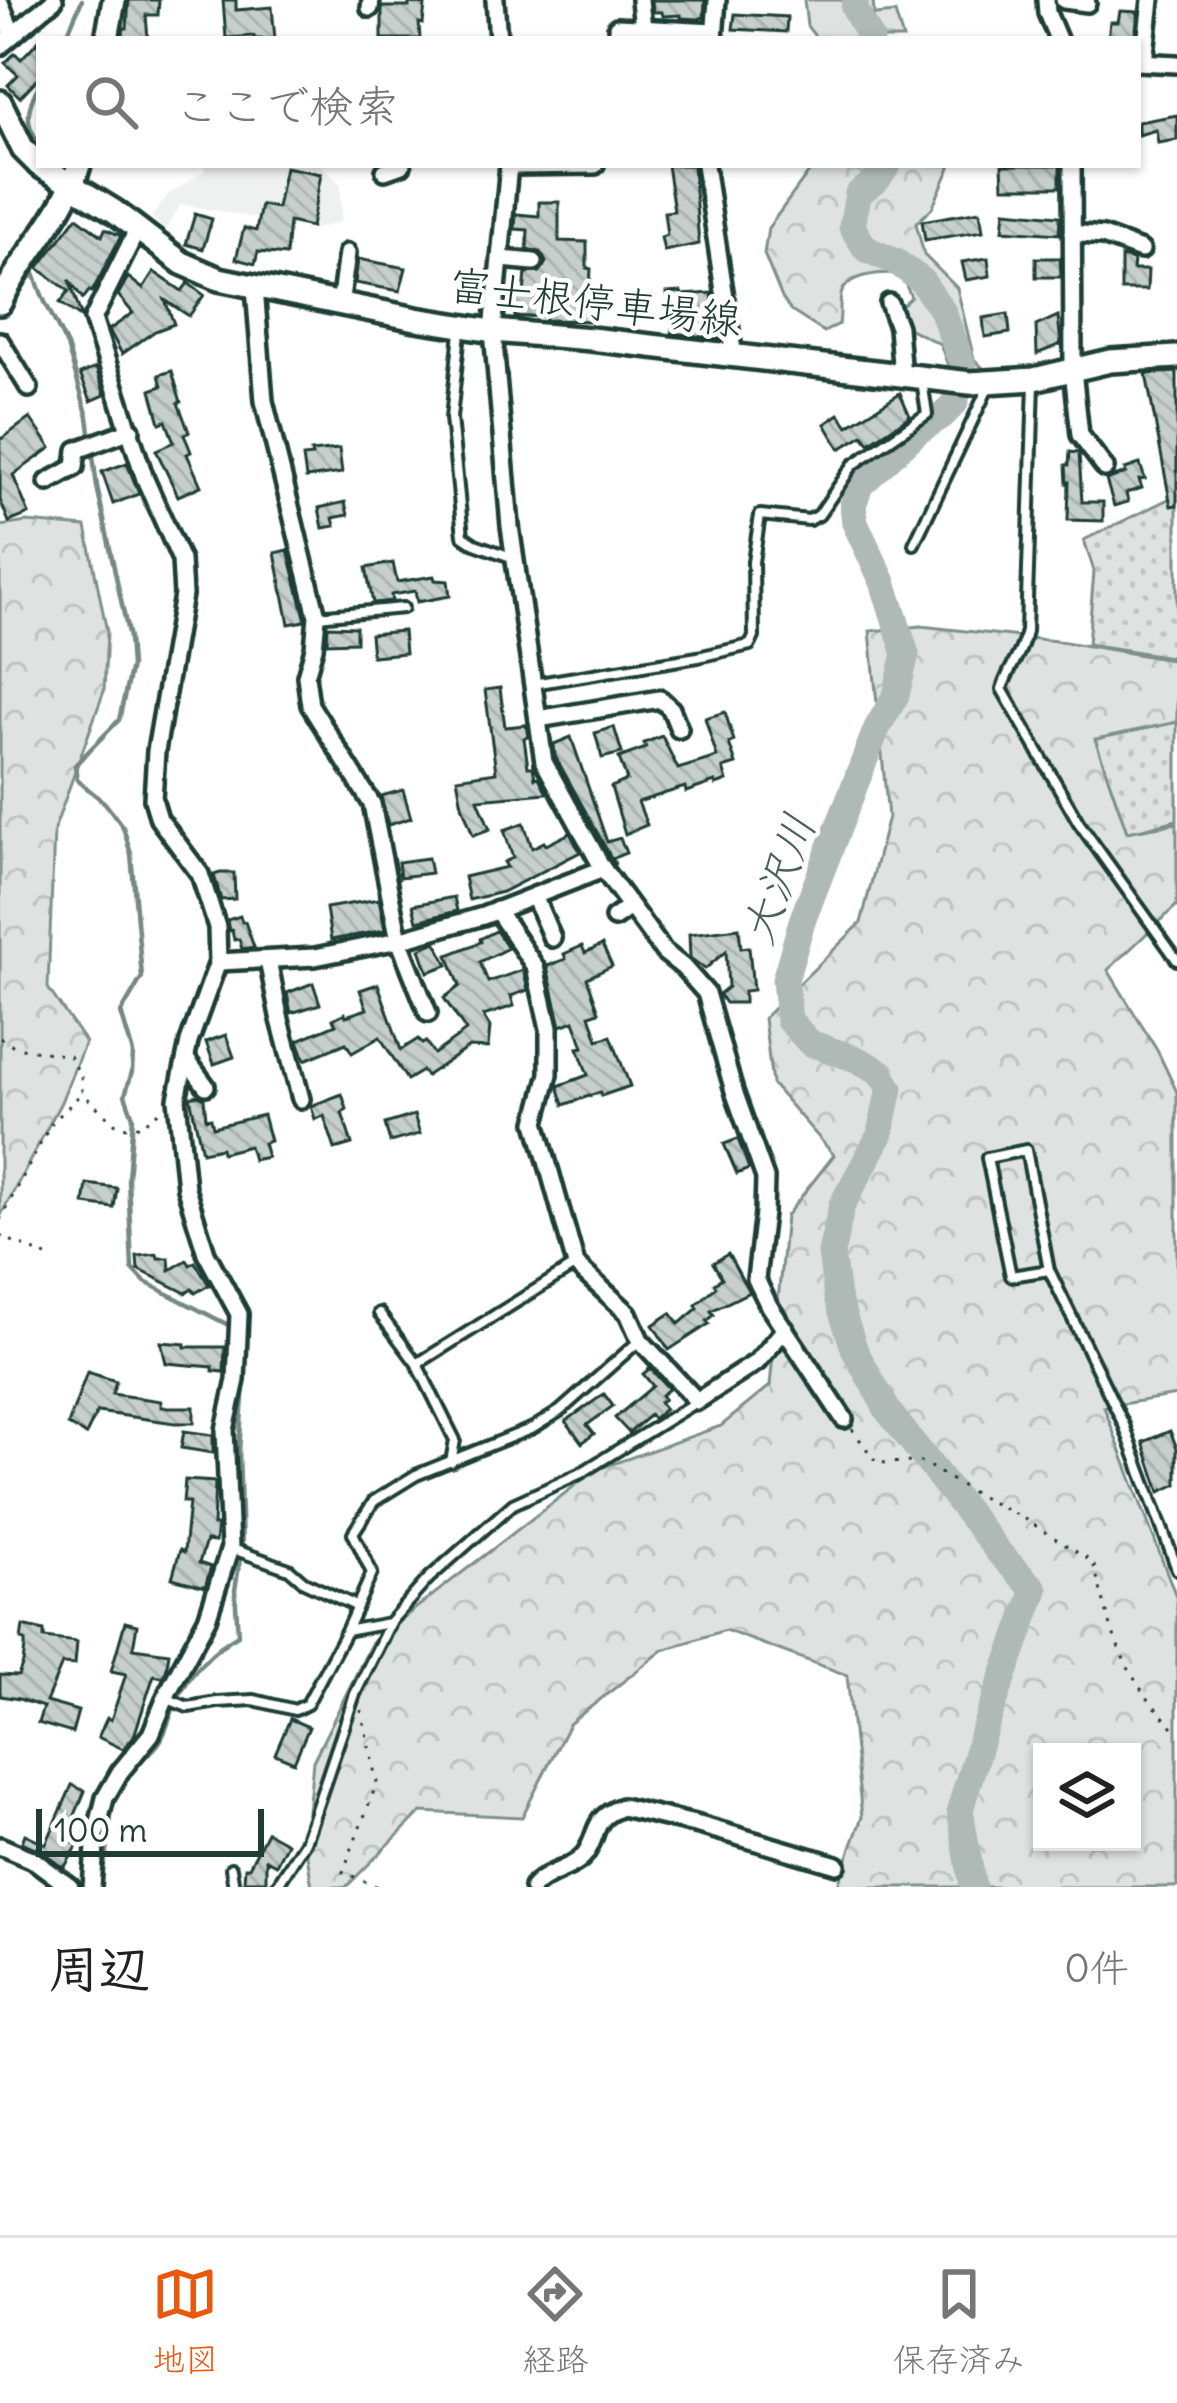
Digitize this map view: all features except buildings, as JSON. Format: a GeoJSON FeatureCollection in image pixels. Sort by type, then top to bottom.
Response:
{"type":"FeatureCollection","features":[{"type":"Feature","properties":{"kind":"main road"},"geometry":{"type":"LineString","coordinates":[[108,36],[114,0]]}},
{"type":"Feature","properties":{"kind":"main road","name":"富士根停車場線"},"geometry":{"type":"LineString","coordinates":[[0,102],[23,149],[36,162]]}},
{"type":"Feature","properties":{"kind":"main road"},"geometry":{"type":"LineString","coordinates":[[0,303],[76,175]]}},
{"type":"Feature","properties":{"kind":"main road","name":"富士根停車場線"},"geometry":{"type":"LineString","coordinates":[[76,175],[182,263],[219,279],[460,326],[980,383],[1034,379],[1111,361],[1177,357]]}},
{"type":"Feature","properties":{"kind":"street"},"geometry":{"type":"LineString","coordinates":[[494,0],[498,36]]}},
{"type":"Feature","properties":{"kind":"street"},"geometry":{"type":"LineString","coordinates":[[640,0],[643,28]]}},
{"type":"Feature","properties":{"kind":"street"},"geometry":{"type":"LineString","coordinates":[[617,27],[714,35],[717,0]]}},
{"type":"Feature","properties":{"kind":"street"},"geometry":{"type":"LineString","coordinates":[[1046,0],[1057,36]]}},
{"type":"Feature","properties":{"kind":"street"},"geometry":{"type":"LineString","coordinates":[[1064,0],[1087,3]]}},
{"type":"Feature","properties":{"kind":"street"},"geometry":{"type":"LineString","coordinates":[[1151,0],[1141,62],[1177,64]]}},
{"type":"Feature","properties":{"kind":"street"},"geometry":{"type":"LineString","coordinates":[[0,3],[7,40]]}},
{"type":"Feature","properties":{"kind":"street"},"geometry":{"type":"LineString","coordinates":[[7,40],[46,3]]}},
{"type":"Feature","properties":{"kind":"street"},"geometry":{"type":"LineString","coordinates":[[385,172],[395,168]]}},
{"type":"Feature","properties":{"kind":"street"},"geometry":{"type":"LineString","coordinates":[[509,168],[493,331],[510,526],[544,762],[603,869],[664,952],[706,993],[765,1178],[756,1279],[844,1419]]}},
{"type":"Feature","properties":{"kind":"street"},"geometry":{"type":"LineString","coordinates":[[705,168],[734,357]]}},
{"type":"Feature","properties":{"kind":"street"},"geometry":{"type":"LineString","coordinates":[[1072,168],[1072,370],[1080,435],[1105,467]]}},
{"type":"Feature","properties":{"kind":"street"},"geometry":{"type":"LineString","coordinates":[[92,1887],[96,1834],[105,1798],[151,1734],[207,1619],[230,1548],[225,1430],[236,1380],[238,1331],[238,1313],[206,1253],[185,1188],[177,1099],[189,1042],[218,962],[217,927],[200,874],[160,819],[153,799],[156,751],[183,595],[181,560],[146,479],[93,319],[137,230]]}},
{"type":"Feature","properties":{"kind":"street"},"geometry":{"type":"LineString","coordinates":[[1072,233],[1103,236],[1141,250]]}},
{"type":"Feature","properties":{"kind":"street"},"geometry":{"type":"LineString","coordinates":[[340,305],[347,253]]}},
{"type":"Feature","properties":{"kind":"street"},"geometry":{"type":"LineString","coordinates":[[501,260],[534,262]]}},
{"type":"Feature","properties":{"kind":"street"},"geometry":{"type":"LineString","coordinates":[[256,288],[264,401],[317,616],[306,676],[310,705],[372,804],[399,940],[428,1013]]}},
{"type":"Feature","properties":{"kind":"street"},"geometry":{"type":"LineString","coordinates":[[890,303],[920,380]]}},
{"type":"Feature","properties":{"kind":"street"},"geometry":{"type":"LineString","coordinates":[[0,341],[29,388]]}},
{"type":"Feature","properties":{"kind":"street"},"geometry":{"type":"LineString","coordinates":[[48,482],[75,467],[76,450],[130,430]]}},
{"type":"Feature","properties":{"kind":"street"},"geometry":{"type":"LineString","coordinates":[[538,718],[660,699],[671,709],[679,729]]}},
{"type":"Feature","properties":{"kind":"street"},"geometry":{"type":"LineString","coordinates":[[218,962],[315,957],[399,940],[497,910],[603,869]]}},
{"type":"Feature","properties":{"kind":"street"},"geometry":{"type":"LineString","coordinates":[[534,896],[552,938]]}},
{"type":"Feature","properties":{"kind":"street"},"geometry":{"type":"LineString","coordinates":[[614,918],[630,907]]}},
{"type":"Feature","properties":{"kind":"street"},"geometry":{"type":"LineString","coordinates":[[497,910],[535,967],[549,1028],[549,1074],[536,1122],[576,1265],[628,1313],[640,1340],[697,1401],[757,1362],[784,1329]]}},
{"type":"Feature","properties":{"kind":"street"},"geometry":{"type":"LineString","coordinates":[[268,960],[301,1099]]}},
{"type":"Feature","properties":{"kind":"street"},"geometry":{"type":"LineString","coordinates":[[185,1059],[206,1086]]}},
{"type":"Feature","properties":{"kind":"street"},"geometry":{"type":"LineString","coordinates":[[533,1887],[575,1862],[585,1853],[596,1826],[610,1811],[622,1807],[837,1865]]}},
{"type":"Feature","properties":{"kind":"street"},"geometry":{"type":"LineString","coordinates":[[0,1846],[35,1861],[70,1887]]}},
{"type":"Feature","properties":{"kind":"lane"},"geometry":{"type":"LineString","coordinates":[[460,326],[452,418],[463,536],[515,558]]}},
{"type":"Feature","properties":{"kind":"lane"},"geometry":{"type":"LineString","coordinates":[[1034,379],[1026,631],[1002,689],[1079,823],[1177,960]]}},
{"type":"Feature","properties":{"kind":"lane"},"geometry":{"type":"LineString","coordinates":[[533,684],[750,646],[760,515],[809,520],[819,514],[853,465],[927,414],[920,380]]}},
{"type":"Feature","properties":{"kind":"lane"},"geometry":{"type":"LineString","coordinates":[[914,544],[980,383]]}},
{"type":"Feature","properties":{"kind":"lane"},"geometry":{"type":"LineString","coordinates":[[317,616],[404,608]]}},
{"type":"Feature","properties":{"kind":"lane"},"geometry":{"type":"LineString","coordinates":[[1049,1270],[1011,1276],[988,1158],[1026,1150],[1049,1270],[1124,1425],[1177,1569]]}},
{"type":"Feature","properties":{"kind":"lane"},"geometry":{"type":"LineString","coordinates":[[417,1364],[576,1265]]}},
{"type":"Feature","properties":{"kind":"lane"},"geometry":{"type":"LineString","coordinates":[[379,1312],[417,1364],[455,1440],[451,1462]]}},
{"type":"Feature","properties":{"kind":"lane"},"geometry":{"type":"LineString","coordinates":[[166,1698],[188,1707],[254,1700],[295,1710],[307,1704],[372,1573],[353,1533],[374,1501],[416,1475],[532,1428],[560,1411],[640,1340]]}},
{"type":"Feature","properties":{"kind":"lane"},"geometry":{"type":"LineString","coordinates":[[276,1887],[304,1842],[355,1694],[389,1623],[429,1578],[514,1504],[581,1473],[697,1401]]}},
{"type":"Feature","properties":{"kind":"lane"},"geometry":{"type":"LineString","coordinates":[[230,1548],[289,1569],[304,1582],[356,1606]]}},
{"type":"Feature","properties":{"kind":"lane"},"geometry":{"type":"LineString","coordinates":[[346,1631],[389,1623]]}},
{"type":"Feature","properties":{"kind":"lane"},"geometry":{"type":"LineString","coordinates":[[231,1868],[233,1887]]}},
{"type":"Feature","properties":{"kind":"path"},"geometry":{"type":"LineString","coordinates":[[0,1038],[16,1047],[69,1056],[81,1075],[82,1093],[118,1127],[140,1126],[177,1099]]}},
{"type":"Feature","properties":{"kind":"path"},"geometry":{"type":"LineString","coordinates":[[0,1220],[51,1124],[82,1093]]}},
{"type":"Feature","properties":{"kind":"path"},"geometry":{"type":"LineString","coordinates":[[0,1236],[49,1257]]}},
{"type":"Feature","properties":{"kind":"path"},"geometry":{"type":"LineString","coordinates":[[844,1419],[877,1463],[922,1462],[1089,1560],[1130,1675],[1177,1731]]}},
{"type":"Feature","properties":{"kind":"path"},"geometry":{"type":"LineString","coordinates":[[355,1694],[377,1783],[343,1872],[378,1887]]}},
{"type":"Feature","properties":{"kind":"shaded area"},"geometry":{"type":"Polygon","coordinates":[[[323,168],[341,184],[341,222],[315,229],[181,204],[165,230],[151,217],[169,194],[204,171],[323,168]]]}},
{"type":"Feature","properties":{"kind":"green space"},"geometry":{"type":"Polygon","coordinates":[[[804,0],[873,0],[874,15],[895,13],[902,36],[815,36],[807,26],[804,0]]]}},
{"type":"Feature","properties":{"kind":"green space"},"geometry":{"type":"Polygon","coordinates":[[[812,168],[950,168],[932,208],[916,223],[924,255],[957,288],[974,359],[987,372],[955,385],[940,344],[902,325],[893,313],[911,297],[901,274],[876,274],[850,282],[841,295],[839,324],[824,332],[791,311],[764,254],[768,228],[812,168]]]}},
{"type":"Feature","properties":{"kind":"green space"},"geometry":{"type":"Polygon","coordinates":[[[1177,495],[1177,658],[1088,644],[1094,571],[1084,540],[1177,495]]]}},
{"type":"Feature","properties":{"kind":"green space"},"geometry":{"type":"Polygon","coordinates":[[[27,522],[86,527],[107,632],[104,691],[54,830],[48,988],[85,1042],[61,1102],[0,1217],[0,526],[27,522]]]}},
{"type":"Feature","properties":{"kind":"green space"},"geometry":{"type":"Polygon","coordinates":[[[921,626],[1065,642],[1177,661],[1177,722],[1095,739],[1127,832],[1177,823],[1177,905],[1108,970],[1177,1092],[1177,1395],[1104,1407],[1177,1599],[1177,1887],[837,1887],[862,1817],[847,1675],[725,1630],[663,1650],[569,1724],[522,1817],[421,1812],[346,1887],[312,1887],[305,1842],[313,1761],[372,1642],[595,1470],[721,1426],[770,1386],[786,1216],[834,1155],[772,1084],[764,1018],[861,923],[888,817],[870,631],[921,626]]]}},
{"type":"Feature","properties":{"kind":"green space"},"geometry":{"type":"Polygon","coordinates":[[[1177,722],[1177,820],[1127,833],[1095,739],[1177,722]]]}},
{"type":"Feature","properties":{"kind":"waterway"},"geometry":{"type":"LineString","coordinates":[[66,36],[82,0]]}},
{"type":"Feature","properties":{"kind":"waterway","name":"大沢川"},"geometry":{"type":"LineString","coordinates":[[856,0],[854,8],[869,36]]}},
{"type":"Feature","properties":{"kind":"waterway"},"geometry":{"type":"LineString","coordinates":[[36,91],[29,114],[36,137]]}},
{"type":"Feature","properties":{"kind":"waterway","name":"大沢川"},"geometry":{"type":"LineString","coordinates":[[886,168],[858,194],[852,227],[866,249],[921,280],[943,312],[963,366],[955,403],[860,485],[853,505],[855,523],[883,582],[906,654],[896,695],[877,728],[802,921],[785,980],[789,1020],[810,1043],[879,1071],[890,1088],[880,1135],[842,1205],[831,1253],[837,1297],[855,1351],[888,1411],[1000,1554],[1035,1590],[960,1810],[973,1887]]}},
{"type":"Feature","properties":{"kind":"waterway"},"geometry":{"type":"LineString","coordinates":[[31,266],[67,346],[88,417],[97,487],[129,638],[131,666],[119,720],[75,765],[77,780],[105,803],[123,827],[131,854],[142,977],[121,1013],[133,1053],[125,1095],[133,1117],[128,1179],[132,1268],[145,1282],[236,1329]]}},
{"type":"Feature","properties":{"kind":"waterway"},"geometry":{"type":"LineString","coordinates":[[137,1762],[160,1741],[178,1698],[196,1671],[238,1635],[235,1590],[242,1547],[239,1451],[245,1336]]}},
{"type":"Feature","properties":{"kind":"waterway"},"geometry":{"type":"LineString","coordinates":[[102,1872],[112,1802],[121,1785]]}}]}
